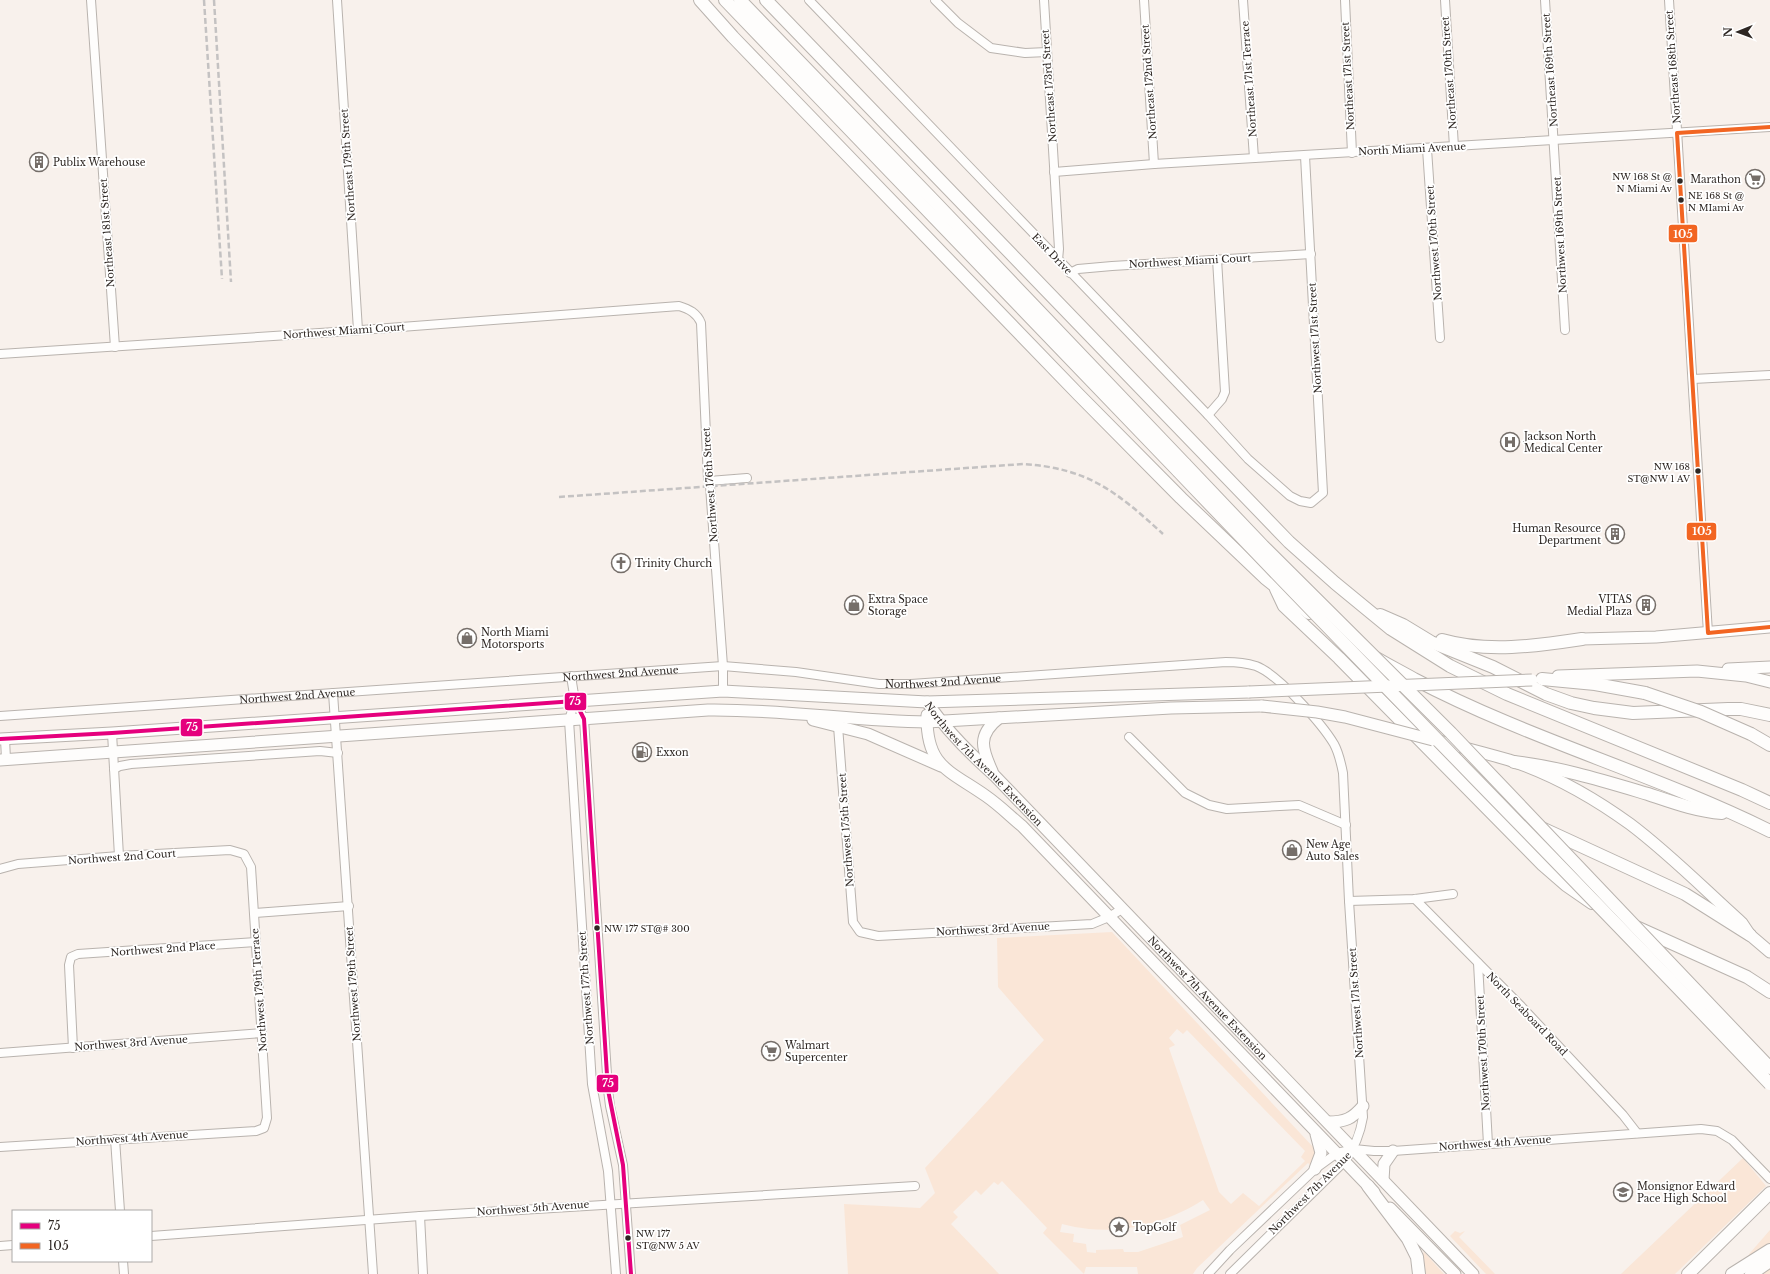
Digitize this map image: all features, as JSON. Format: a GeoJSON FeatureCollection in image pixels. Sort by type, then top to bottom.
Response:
{"type":"FeatureCollection","features":[{"type":"Feature","properties":{"kind":"highway"},"geometry":{"type":"LineString","coordinates":[[700,0],[744,48],[1079,395],[1186,503],[1274,586],[1343,638],[1442,694],[1508,723],[1731,813],[1770,831]]}},
{"type":"Feature","properties":{"kind":"highway"},"geometry":{"type":"LineString","coordinates":[[725,0],[1181,468],[1263,546],[1451,734],[1770,1068]]}},
{"type":"Feature","properties":{"kind":"highway"},"geometry":{"type":"LineString","coordinates":[[740,0],[937,204],[1322,622],[1628,935],[1770,1084]]}},
{"type":"Feature","properties":{"kind":"highway"},"geometry":{"type":"LineString","coordinates":[[766,0],[1289,542],[1321,571],[1402,637],[1450,666],[1495,689],[1738,788],[1770,803]]}},
{"type":"Feature","properties":{"kind":"highway"},"geometry":{"type":"LineString","coordinates":[[1274,586],[1284,606],[1339,658],[1543,865],[1584,898],[1630,924],[1747,977],[1770,992]]}},
{"type":"Feature","properties":{"kind":"highway"},"geometry":{"type":"LineString","coordinates":[[1368,609],[1403,624],[1424,636],[1431,642],[1493,667],[1546,694],[1586,707],[1633,713],[1741,709],[1770,715]]}},
{"type":"Feature","properties":{"kind":"highway"},"geometry":{"type":"LineString","coordinates":[[1424,636],[1464,645],[1491,648],[1582,639]]}},
{"type":"Feature","properties":{"kind":"highway"},"geometry":{"type":"LineString","coordinates":[[1537,679],[1595,684],[1645,693],[1701,712],[1770,744]]}},
{"type":"Feature","properties":{"kind":"highway"},"geometry":{"type":"LineString","coordinates":[[1514,762],[1534,764],[1609,783],[1704,812],[1731,813]]}},
{"type":"Feature","properties":{"kind":"highway"},"geometry":{"type":"LineString","coordinates":[[1455,776],[1533,824],[1685,894],[1750,935]]}},
{"type":"Feature","properties":{"kind":"highway"},"geometry":{"type":"LineString","coordinates":[[1368,1186],[1408,1240],[1417,1257],[1419,1274]]}},
{"type":"Feature","properties":{"kind":"highway"},"geometry":{"type":"LineString","coordinates":[[1688,1274],[1770,1193]]}},
{"type":"Feature","properties":{"kind":"highway"},"geometry":{"type":"LineString","coordinates":[[1732,1274],[1770,1250]]}},
{"type":"Feature","properties":{"kind":"highway"},"geometry":{"type":"LineString","coordinates":[[1751,1274],[1770,1261]]}},
{"type":"Feature","properties":{"kind":"main road"},"geometry":{"type":"LineString","coordinates":[[1582,639],[1708,633],[1770,627]]}},
{"type":"Feature","properties":{"kind":"main road"},"geometry":{"type":"LineString","coordinates":[[1710,672],[1723,669],[1770,667]]}},
{"type":"Feature","properties":{"kind":"main road"},"geometry":{"type":"LineString","coordinates":[[1710,672],[1746,676],[1770,682]]}},
{"type":"Feature","properties":{"kind":"main road","name":"Northwest 2nd Avenue"},"geometry":{"type":"LineString","coordinates":[[3,739],[112,733],[722,691],[927,702],[1249,692],[1537,679],[1555,676],[1710,672]]}},
{"type":"Feature","properties":{"kind":"main road","name":"Northwest 7th Avenue Extension"},"geometry":{"type":"LineString","coordinates":[[927,702],[940,721],[975,758],[994,775],[1473,1274]]}},
{"type":"Feature","properties":{"kind":"main road","name":"Northwest 7th Avenue Extension"},"geometry":{"type":"LineString","coordinates":[[927,702],[929,742],[941,766],[987,797],[1022,826],[1454,1274]]}},
{"type":"Feature","properties":{"kind":"main road"},"geometry":{"type":"LineString","coordinates":[[3,760],[708,710],[927,722],[1171,708],[1262,706],[1311,711],[1345,717],[1514,762],[1581,793],[1630,824],[1659,848],[1736,918],[1750,935],[1770,952]]}},
{"type":"Feature","properties":{"kind":"main road"},"geometry":{"type":"LineString","coordinates":[[789,714],[874,736],[941,766]]}},
{"type":"Feature","properties":{"kind":"main road"},"geometry":{"type":"LineString","coordinates":[[994,775],[985,756],[983,742],[987,729],[999,718]]}},
{"type":"Feature","properties":{"kind":"main road"},"geometry":{"type":"LineString","coordinates":[[1328,1122],[1338,1122],[1350,1119],[1363,1106]]}},
{"type":"Feature","properties":{"kind":"main road"},"geometry":{"type":"LineString","coordinates":[[1315,1169],[1321,1153],[1316,1131]]}},
{"type":"Feature","properties":{"kind":"main road"},"geometry":{"type":"LineString","coordinates":[[1383,1180],[1384,1164],[1393,1151]]}},
{"type":"Feature","properties":{"kind":"street","name":"Northeast 181st Street"},"geometry":{"type":"LineString","coordinates":[[91,0],[115,347]]}},
{"type":"Feature","properties":{"kind":"street","name":"Northeast 179th Street"},"geometry":{"type":"LineString","coordinates":[[337,0],[358,330]]}},
{"type":"Feature","properties":{"kind":"street","name":"East Drive"},"geometry":{"type":"LineString","coordinates":[[809,0],[1208,415],[1248,459],[1290,496],[1300,502]]}},
{"type":"Feature","properties":{"kind":"street"},"geometry":{"type":"LineString","coordinates":[[935,0],[958,23],[991,48],[1025,52],[1047,52]]}},
{"type":"Feature","properties":{"kind":"street","name":"Northeast 173rd Street"},"geometry":{"type":"LineString","coordinates":[[1044,0],[1059,249],[1058,260]]}},
{"type":"Feature","properties":{"kind":"street","name":"Northeast 172nd Street"},"geometry":{"type":"LineString","coordinates":[[1144,0],[1154,164]]}},
{"type":"Feature","properties":{"kind":"street","name":"Northeast 171st Terrace"},"geometry":{"type":"LineString","coordinates":[[1243,0],[1254,158]]}},
{"type":"Feature","properties":{"kind":"street","name":"Northeast 171st Street"},"geometry":{"type":"LineString","coordinates":[[1345,0],[1352,153]]}},
{"type":"Feature","properties":{"kind":"street","name":"Northeast 170th Street"},"geometry":{"type":"LineString","coordinates":[[1445,0],[1454,147]]}},
{"type":"Feature","properties":{"kind":"street","name":"Northeast 169th Street"},"geometry":{"type":"LineString","coordinates":[[1545,0],[1554,141]]}},
{"type":"Feature","properties":{"kind":"street","name":"Northeast 168th Street"},"geometry":{"type":"LineString","coordinates":[[1669,0],[1708,633]]}},
{"type":"Feature","properties":{"kind":"street","name":"North Miami Avenue"},"geometry":{"type":"LineString","coordinates":[[1054,172],[1154,164],[1428,149],[1770,127]]}},
{"type":"Feature","properties":{"kind":"street","name":"Northwest 169th Street"},"geometry":{"type":"LineString","coordinates":[[1554,141],[1565,330]]}},
{"type":"Feature","properties":{"kind":"street","name":"Northwest 170th Street"},"geometry":{"type":"LineString","coordinates":[[1428,149],[1440,338]]}},
{"type":"Feature","properties":{"kind":"street","name":"Northwest 171st Street"},"geometry":{"type":"LineString","coordinates":[[1300,502],[1311,503],[1323,493],[1306,156]]}},
{"type":"Feature","properties":{"kind":"street","name":"Northwest Miami Court"},"geometry":{"type":"LineString","coordinates":[[1070,273],[1078,269],[1311,254]]}},
{"type":"Feature","properties":{"kind":"street"},"geometry":{"type":"LineString","coordinates":[[1208,415],[1222,399],[1225,392],[1217,259]]}},
{"type":"Feature","properties":{"kind":"street","name":"Northwest Miami Court"},"geometry":{"type":"LineString","coordinates":[[0,354],[358,330],[679,306],[688,308]]}},
{"type":"Feature","properties":{"kind":"street","name":"Northwest 176th Street"},"geometry":{"type":"LineString","coordinates":[[688,308],[701,323],[709,481],[723,666],[722,691]]}},
{"type":"Feature","properties":{"kind":"street"},"geometry":{"type":"LineString","coordinates":[[1693,379],[1770,376]]}},
{"type":"Feature","properties":{"kind":"street"},"geometry":{"type":"LineString","coordinates":[[709,481],[747,478]]}},
{"type":"Feature","properties":{"kind":"street","name":"Northwest 2nd Avenue"},"geometry":{"type":"LineString","coordinates":[[0,716],[723,666],[796,672],[879,684],[911,684],[1240,662],[1257,667],[1272,676],[1298,701]]}},
{"type":"Feature","properties":{"kind":"street","name":"Northwest 177th Street"},"geometry":{"type":"LineString","coordinates":[[571,676],[575,701],[584,719],[608,1090],[623,1165],[631,1274]]}},
{"type":"Feature","properties":{"kind":"street","name":"Northwest 179th Street"},"geometry":{"type":"LineString","coordinates":[[333,693],[373,1274]]}},
{"type":"Feature","properties":{"kind":"street","name":"Northwest 177th Street"},"geometry":{"type":"LineString","coordinates":[[575,701],[569,720],[592,1084],[608,1170],[616,1274]]}},
{"type":"Feature","properties":{"kind":"street","name":"Northwest 171st Street"},"geometry":{"type":"LineString","coordinates":[[1298,701],[1334,744],[1340,758],[1343,773],[1349,901],[1364,1117],[1360,1135],[1354,1149]]}},
{"type":"Feature","properties":{"kind":"street","name":"Northwest 175th Street"},"geometry":{"type":"LineString","coordinates":[[838,726],[853,922],[860,932]]}},
{"type":"Feature","properties":{"kind":"street"},"geometry":{"type":"LineString","coordinates":[[112,733],[119,856]]}},
{"type":"Feature","properties":{"kind":"street"},"geometry":{"type":"LineString","coordinates":[[1129,737],[1185,793],[1209,805],[1227,808],[1299,805],[1346,825]]}},
{"type":"Feature","properties":{"kind":"street"},"geometry":{"type":"LineString","coordinates":[[3,739],[3,760]]}},
{"type":"Feature","properties":{"kind":"street"},"geometry":{"type":"LineString","coordinates":[[114,769],[120,766],[132,764],[320,751],[338,753]]}},
{"type":"Feature","properties":{"kind":"street","name":"Northwest 2nd Court"},"geometry":{"type":"LineString","coordinates":[[0,869],[18,864],[119,856],[230,850],[244,854]]}},
{"type":"Feature","properties":{"kind":"street","name":"Northwest 179th Terrace"},"geometry":{"type":"LineString","coordinates":[[244,854],[251,867],[255,914],[267,1118],[264,1128]]}},
{"type":"Feature","properties":{"kind":"street"},"geometry":{"type":"LineString","coordinates":[[1349,901],[1415,899],[1453,894]]}},
{"type":"Feature","properties":{"kind":"street","name":"North Seaboard Road"},"geometry":{"type":"LineString","coordinates":[[1415,899],[1623,1115],[1636,1133]]}},
{"type":"Feature","properties":{"kind":"street"},"geometry":{"type":"LineString","coordinates":[[255,914],[348,906]]}},
{"type":"Feature","properties":{"kind":"street","name":"Northwest 3rd Avenue"},"geometry":{"type":"LineString","coordinates":[[860,932],[878,936],[1092,924],[1109,917],[1122,909]]}},
{"type":"Feature","properties":{"kind":"street","name":"Northwest 2nd Place"},"geometry":{"type":"LineString","coordinates":[[73,1048],[69,966],[71,957],[78,954],[256,942]]}},
{"type":"Feature","properties":{"kind":"street","name":"Northwest 170th Street"},"geometry":{"type":"LineString","coordinates":[[1478,963],[1488,1144]]}},
{"type":"Feature","properties":{"kind":"street","name":"Northwest 3rd Avenue"},"geometry":{"type":"LineString","coordinates":[[0,1053],[262,1033]]}},
{"type":"Feature","properties":{"kind":"street","name":"Northwest 4th Avenue"},"geometry":{"type":"LineString","coordinates":[[0,1147],[256,1131],[264,1128]]}},
{"type":"Feature","properties":{"kind":"street","name":"Northwest 4th Avenue"},"geometry":{"type":"LineString","coordinates":[[1354,1149],[1393,1151],[1701,1129],[1717,1131],[1732,1140],[1770,1179]]}},
{"type":"Feature","properties":{"kind":"street"},"geometry":{"type":"LineString","coordinates":[[115,1139],[120,1210]]}},
{"type":"Feature","properties":{"kind":"street","name":"Northwest 7th Avenue"},"geometry":{"type":"LineString","coordinates":[[1208,1274],[1230,1250],[1315,1169],[1337,1153],[1354,1149]]}},
{"type":"Feature","properties":{"kind":"street","name":"Northwest 7th Avenue"},"geometry":{"type":"LineString","coordinates":[[1230,1274],[1344,1161],[1354,1149]]}},
{"type":"Feature","properties":{"kind":"street","name":"Northwest 5th Avenue"},"geometry":{"type":"LineString","coordinates":[[152,1236],[420,1216],[915,1186]]}},
{"type":"Feature","properties":{"kind":"street"},"geometry":{"type":"LineString","coordinates":[[420,1216],[424,1274]]}},
{"type":"Feature","properties":{"kind":"street"},"geometry":{"type":"LineString","coordinates":[[0,1246],[12,1245]]}},
{"type":"Feature","properties":{"kind":"street"},"geometry":{"type":"LineString","coordinates":[[123,1262],[124,1274]]}},
{"type":"Feature","properties":{"kind":"shaded area"},"geometry":{"type":"Polygon","coordinates":[[[1112,932],[1315,1149],[1316,1151],[1313,1164],[1310,1165],[1308,1163],[1197,1268],[1193,1274],[1138,1274],[1137,1267],[1086,1267],[1084,1274],[1043,1233],[1047,1228],[1002,1181],[998,1185],[994,1182],[981,1195],[976,1190],[953,1212],[958,1217],[951,1224],[999,1274],[848,1274],[844,1204],[920,1208],[935,1193],[925,1168],[1044,1040],[998,987],[997,938],[1112,932]],[[1177,1029],[1169,1038],[1175,1045],[1169,1048],[1219,1192],[1231,1204],[1243,1193],[1259,1206],[1305,1161],[1301,1157],[1305,1151],[1187,1030],[1183,1034],[1177,1029]],[[1203,1200],[1177,1214],[1148,1224],[1103,1230],[1086,1229],[1062,1224],[1060,1232],[1074,1234],[1073,1242],[1086,1244],[1087,1252],[1096,1253],[1096,1250],[1123,1249],[1124,1252],[1138,1252],[1183,1237],[1180,1225],[1210,1210],[1203,1200]]]}},
{"type":"Feature","properties":{"kind":"shaded area"},"geometry":{"type":"Polygon","coordinates":[[[1743,1158],[1766,1186],[1675,1274],[1621,1274],[1743,1158]]]}},
{"type":"Feature","properties":{"kind":"shaded area"},"geometry":{"type":"Polygon","coordinates":[[[1770,1230],[1770,1274],[1736,1274],[1750,1253],[1770,1230]]]}},
{"type":"Feature","properties":{"kind":"shaded area"},"geometry":{"type":"Polygon","coordinates":[[[1455,1231],[1460,1233],[1465,1231],[1459,1237],[1495,1274],[1486,1274],[1450,1236],[1455,1231]]]}},
{"type":"Feature","properties":{"kind":"shaded area"},"geometry":{"type":"Polygon","coordinates":[[[1424,1252],[1444,1274],[1422,1274],[1422,1256],[1424,1252]]]}},
{"type":"Feature","properties":{"kind":"railway"},"geometry":{"type":"LineString","coordinates":[[204,0],[222,279]]}},
{"type":"Feature","properties":{"kind":"railway"},"geometry":{"type":"LineString","coordinates":[[214,0],[231,282]]}},
{"type":"Feature","properties":{"kind":"railway"},"geometry":{"type":"LineString","coordinates":[[559,497],[1023,464],[1046,466],[1084,477],[1116,494],[1163,534]]}},
{"type":"Feature","properties":{"kind":"transit line","name":"105"},"geometry":{"type":"LineString","coordinates":[[1770,127],[1677,133],[1708,633],[1770,627]]}},
{"type":"Feature","properties":{"kind":"transit line","name":"75"},"geometry":{"type":"LineString","coordinates":[[0,739],[112,733],[575,701],[584,719],[608,1090],[623,1165],[631,1274]]}},
{"type":"Feature","properties":{"kind":"place","name":"Publix Warehouse"},"geometry":{"type":"Point","coordinates":[39,162]}},
{"type":"Feature","properties":{"kind":"place","name":"Marathon"},"geometry":{"type":"Point","coordinates":[1755,179]}},
{"type":"Feature","properties":{"kind":"place","name":"NW 168 St @ N Miami Av"},"geometry":{"type":"Point","coordinates":[1680,181]}},
{"type":"Feature","properties":{"kind":"place","name":"NE 168 St @ N MIami Av"},"geometry":{"type":"Point","coordinates":[1681,200]}},
{"type":"Feature","properties":{"kind":"place","name":"Jackson North Medical Center"},"geometry":{"type":"Point","coordinates":[1510,442]}},
{"type":"Feature","properties":{"kind":"place","name":"NW 168 ST@NW 1 AV"},"geometry":{"type":"Point","coordinates":[1698,471]}},
{"type":"Feature","properties":{"kind":"place","name":"Human Resource Department"},"geometry":{"type":"Point","coordinates":[1615,534]}},
{"type":"Feature","properties":{"kind":"place","name":"Trinity Church"},"geometry":{"type":"Point","coordinates":[621,563]}},
{"type":"Feature","properties":{"kind":"place","name":"Extra Space Storage"},"geometry":{"type":"Point","coordinates":[854,605]}},
{"type":"Feature","properties":{"kind":"place","name":"VITAS Medial Plaza"},"geometry":{"type":"Point","coordinates":[1646,605]}},
{"type":"Feature","properties":{"kind":"place","name":"North Miami Motorsports"},"geometry":{"type":"Point","coordinates":[467,638]}},
{"type":"Feature","properties":{"kind":"place","name":"Exxon"},"geometry":{"type":"Point","coordinates":[642,752]}},
{"type":"Feature","properties":{"kind":"place","name":"New Age Auto Sales"},"geometry":{"type":"Point","coordinates":[1292,850]}},
{"type":"Feature","properties":{"kind":"place","name":"NW 177 ST@# 300"},"geometry":{"type":"Point","coordinates":[597,928]}},
{"type":"Feature","properties":{"kind":"place","name":"Walmart Supercenter"},"geometry":{"type":"Point","coordinates":[771,1051]}},
{"type":"Feature","properties":{"kind":"place","name":"Monsignor Edward Pace High School"},"geometry":{"type":"Point","coordinates":[1623,1192]}},
{"type":"Feature","properties":{"kind":"place","name":"TopGolf"},"geometry":{"type":"Point","coordinates":[1119,1227]}},
{"type":"Feature","properties":{"kind":"place","name":"NW 177 ST@NW 5 AV"},"geometry":{"type":"Point","coordinates":[628,1238]}}]}
